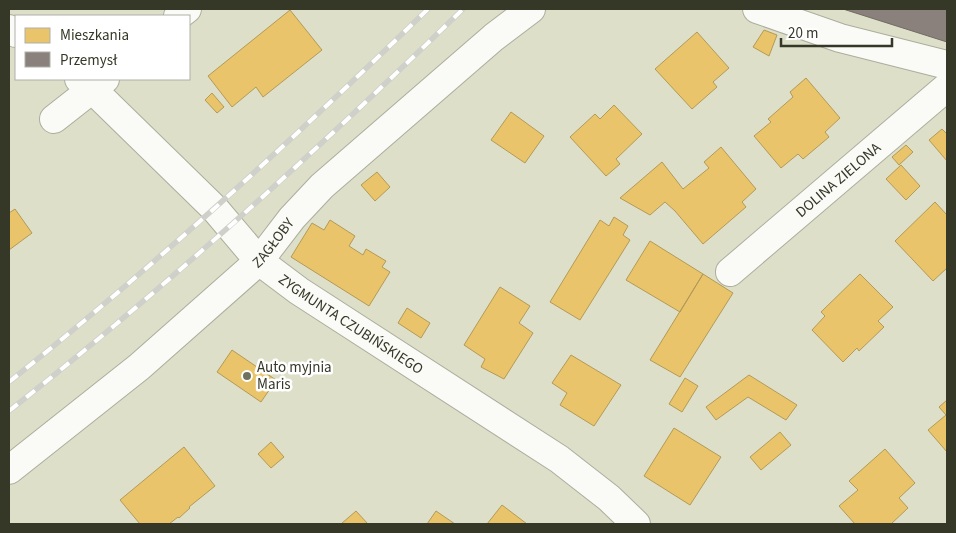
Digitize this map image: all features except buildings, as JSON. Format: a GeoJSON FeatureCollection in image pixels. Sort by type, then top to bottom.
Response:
{"type":"FeatureCollection","features":[{"type":"Feature","properties":{"kind":"street","name":"ZAGŁOBY"},"geometry":{"type":"LineString","coordinates":[[9,470],[139,367],[259,261],[292,218],[322,186],[494,37],[531,9]]}},
{"type":"Feature","properties":{"kind":"street"},"geometry":{"type":"LineString","coordinates":[[757,9],[840,38],[947,65]]}},
{"type":"Feature","properties":{"kind":"street","name":"ZYGMUNTA CZUBIŃSKIEGO"},"geometry":{"type":"LineString","coordinates":[[92,82],[215,209],[259,261],[299,291],[559,459],[609,498],[636,524]]}},
{"type":"Feature","properties":{"kind":"street"},"geometry":{"type":"LineString","coordinates":[[54,119],[92,82]]}},
{"type":"Feature","properties":{"kind":"street","name":"DOLINA ZIELONA"},"geometry":{"type":"LineString","coordinates":[[730,272],[947,87]]}},
{"type":"Feature","properties":{"kind":"railway"},"geometry":{"type":"LineString","coordinates":[[9,382],[171,247],[327,106],[428,9]]}},
{"type":"Feature","properties":{"kind":"railway"},"geometry":{"type":"LineString","coordinates":[[9,411],[127,315],[241,216],[353,114],[463,9]]}},
{"type":"Feature","properties":{"kind":"place","name":"Auto myjnia Maris"},"geometry":{"type":"Point","coordinates":[247,376]}}]}
